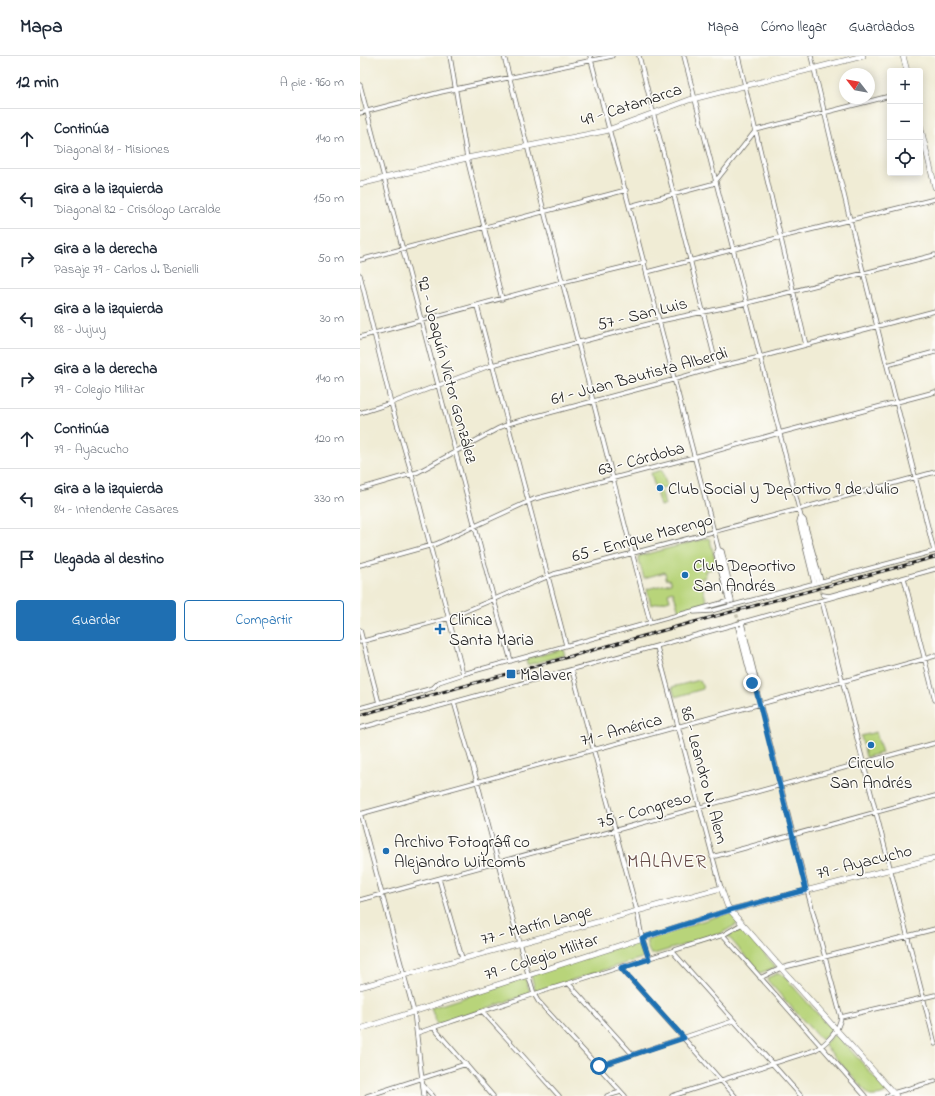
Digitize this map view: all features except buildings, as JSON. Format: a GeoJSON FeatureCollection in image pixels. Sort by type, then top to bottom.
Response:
{"type":"FeatureCollection","features":[{"type":"Feature","properties":{"kind":"street"},"geometry":{"type":"LineString","coordinates":[[450,56],[467,158],[502,299]]}},
{"type":"Feature","properties":{"kind":"street"},"geometry":{"type":"LineString","coordinates":[[504,56],[650,622]]}},
{"type":"Feature","properties":{"kind":"street"},"geometry":{"type":"LineString","coordinates":[[360,113],[591,58],[612,56]]}},
{"type":"Feature","properties":{"kind":"street"},"geometry":{"type":"LineString","coordinates":[[639,56],[717,367]]}},
{"type":"Feature","properties":{"kind":"street"},"geometry":{"type":"LineString","coordinates":[[684,56],[779,433],[801,517],[804,520],[818,581]]}},
{"type":"Feature","properties":{"kind":"street"},"geometry":{"type":"LineString","coordinates":[[738,56],[806,345]]}},
{"type":"Feature","properties":{"kind":"street"},"geometry":{"type":"LineString","coordinates":[[684,613],[711,611],[818,581],[935,551],[850,220],[811,56]]}},
{"type":"Feature","properties":{"kind":"street","name":"49 - Catamarca"},"geometry":{"type":"LineString","coordinates":[[360,184],[467,158],[610,129],[695,99],[863,56]]}},
{"type":"Feature","properties":{"kind":"street"},"geometry":{"type":"LineString","coordinates":[[903,56],[906,68]]}},
{"type":"Feature","properties":{"kind":"street"},"geometry":{"type":"LineString","coordinates":[[591,58],[718,549],[730,606]]}},
{"type":"Feature","properties":{"kind":"street","name":"92 - Joaquín Víctor González"},"geometry":{"type":"LineString","coordinates":[[360,85],[383,178],[511,661]]}},
{"type":"Feature","properties":{"kind":"street"},"geometry":{"type":"LineString","coordinates":[[630,206],[712,184],[756,130],[887,97]]}},
{"type":"Feature","properties":{"kind":"street"},"geometry":{"type":"LineString","coordinates":[[923,137],[935,187]]}},
{"type":"Feature","properties":{"kind":"street"},"geometry":{"type":"LineString","coordinates":[[360,260],[626,190]]}},
{"type":"Feature","properties":{"kind":"street"},"geometry":{"type":"LineString","coordinates":[[647,272],[935,199]]}},
{"type":"Feature","properties":{"kind":"street","name":"57 - San Luis"},"geometry":{"type":"LineString","coordinates":[[360,412],[391,403],[492,365],[660,321],[746,303],[935,255]]}},
{"type":"Feature","properties":{"kind":"street"},"geometry":{"type":"LineString","coordinates":[[360,336],[477,306],[562,282],[644,262]]}},
{"type":"Feature","properties":{"kind":"street"},"geometry":{"type":"LineString","coordinates":[[360,275],[391,403],[412,475],[463,674]]}},
{"type":"Feature","properties":{"kind":"street"},"geometry":{"type":"LineString","coordinates":[[477,306],[566,645]]}},
{"type":"Feature","properties":{"kind":"street","name":"61 - Juan Bautista Alberdi"},"geometry":{"type":"LineString","coordinates":[[360,489],[412,475],[508,424],[717,367],[935,311]]}},
{"type":"Feature","properties":{"kind":"street"},"geometry":{"type":"LineString","coordinates":[[887,365],[935,352]]}},
{"type":"Feature","properties":{"kind":"street","name":"63 - Córdoba"},"geometry":{"type":"LineString","coordinates":[[360,565],[430,546],[528,501],[935,392]]}},
{"type":"Feature","properties":{"kind":"street","name":"65 - Enrique Marengo"},"geometry":{"type":"LineString","coordinates":[[362,642],[449,618],[548,576],[632,552],[935,472]]}},
{"type":"Feature","properties":{"kind":"street"},"geometry":{"type":"LineString","coordinates":[[801,517],[799,522],[818,581]]}},
{"type":"Feature","properties":{"kind":"street"},"geometry":{"type":"LineString","coordinates":[[718,549],[722,551],[735,605]]}},
{"type":"Feature","properties":{"kind":"street"},"geometry":{"type":"LineString","coordinates":[[360,728],[935,569]]}},
{"type":"Feature","properties":{"kind":"street"},"geometry":{"type":"LineString","coordinates":[[904,578],[935,700]]}},
{"type":"Feature","properties":{"kind":"street"},"geometry":{"type":"LineString","coordinates":[[823,595],[829,596],[874,583],[887,582]]}},
{"type":"Feature","properties":{"kind":"street"},"geometry":{"type":"LineString","coordinates":[[360,708],[433,688],[440,682],[463,674],[730,601]]}},
{"type":"Feature","properties":{"kind":"street"},"geometry":{"type":"LineString","coordinates":[[822,601],[935,1044]]}},
{"type":"Feature","properties":{"kind":"street"},"geometry":{"type":"LineString","coordinates":[[742,623],[756,681],[756,690]]}},
{"type":"Feature","properties":{"kind":"street"},"geometry":{"type":"LineString","coordinates":[[736,624],[752,683],[756,690]]}},
{"type":"Feature","properties":{"kind":"street"},"geometry":{"type":"LineString","coordinates":[[672,1096],[814,1050],[821,1046],[840,1024],[841,1017],[806,890],[741,628]]}},
{"type":"Feature","properties":{"kind":"street"},"geometry":{"type":"LineString","coordinates":[[360,630],[379,703]]}},
{"type":"Feature","properties":{"kind":"street","name":"86 - Leandro N. Alem"},"geometry":{"type":"LineString","coordinates":[[657,647],[712,857],[727,905],[836,1030],[895,1094]]}},
{"type":"Feature","properties":{"kind":"street","name":"71 - América"},"geometry":{"type":"LineString","coordinates":[[360,814],[935,656]]}},
{"type":"Feature","properties":{"kind":"street"},"geometry":{"type":"LineString","coordinates":[[572,670],[637,911],[642,938],[649,959]]}},
{"type":"Feature","properties":{"kind":"street"},"geometry":{"type":"LineString","coordinates":[[454,702],[477,781],[519,943],[534,994],[538,1001],[625,1096]]}},
{"type":"Feature","properties":{"kind":"street","name":"75 - Congreso"},"geometry":{"type":"LineString","coordinates":[[360,900],[935,743]]}},
{"type":"Feature","properties":{"kind":"street"},"geometry":{"type":"LineString","coordinates":[[712,857],[935,796]]}},
{"type":"Feature","properties":{"kind":"street"},"geometry":{"type":"LineString","coordinates":[[360,814],[414,1012],[424,1096]]}},
{"type":"Feature","properties":{"kind":"street","name":"79 - Ayacucho"},"geometry":{"type":"LineString","coordinates":[[730,910],[935,858]]}},
{"type":"Feature","properties":{"kind":"street"},"geometry":{"type":"LineString","coordinates":[[439,879],[462,958]]}},
{"type":"Feature","properties":{"kind":"street","name":"77 - Martín Lange"},"geometry":{"type":"LineString","coordinates":[[360,988],[462,958],[721,888]]}},
{"type":"Feature","properties":{"kind":"street","name":"79 - Colegio Militar"},"geometry":{"type":"LineString","coordinates":[[360,1029],[730,910]]}},
{"type":"Feature","properties":{"kind":"street"},"geometry":{"type":"LineString","coordinates":[[417,1033],[534,994],[723,935],[742,924]]}},
{"type":"Feature","properties":{"kind":"street"},"geometry":{"type":"LineString","coordinates":[[760,978],[781,968],[935,929]]}},
{"type":"Feature","properties":{"kind":"street"},"geometry":{"type":"LineString","coordinates":[[723,935],[865,1096]]}},
{"type":"Feature","properties":{"kind":"street"},"geometry":{"type":"LineString","coordinates":[[672,951],[801,1096]]}},
{"type":"Feature","properties":{"kind":"street"},"geometry":{"type":"LineString","coordinates":[[621,968],[735,1096]]}},
{"type":"Feature","properties":{"kind":"street"},"geometry":{"type":"LineString","coordinates":[[569,984],[633,1055]]}},
{"type":"Feature","properties":{"kind":"street"},"geometry":{"type":"LineString","coordinates":[[841,1017],[935,994]]}},
{"type":"Feature","properties":{"kind":"street"},"geometry":{"type":"LineString","coordinates":[[483,1012],[559,1096]]}},
{"type":"Feature","properties":{"kind":"street"},"geometry":{"type":"LineString","coordinates":[[599,1066],[733,1021]]}},
{"type":"Feature","properties":{"kind":"street"},"geometry":{"type":"LineString","coordinates":[[434,1028],[493,1096]]}},
{"type":"Feature","properties":{"kind":"street"},"geometry":{"type":"LineString","coordinates":[[367,1096],[466,1064]]}},
{"type":"Feature","properties":{"kind":"street"},"geometry":{"type":"LineString","coordinates":[[887,1096],[935,1081]]}},
{"type":"Feature","properties":{"kind":"street"},"geometry":{"type":"LineString","coordinates":[[423,1085],[433,1096]]}},
{"type":"Feature","properties":{"kind":"street"},"geometry":{"type":"LineString","coordinates":[[607,1096],[621,1092]]}},
{"type":"Feature","properties":{"kind":"street"},"geometry":{"type":"LineString","coordinates":[[685,1092],[688,1096]]}},
{"type":"Feature","properties":{"kind":"green space","name":"Club Social y Deportivo 9 de Julio"},"geometry":{"type":"Polygon","coordinates":[[[662,470],[667,487],[661,489],[665,505],[660,506],[651,473],[662,470]]]}},
{"type":"Feature","properties":{"kind":"green space","name":"Club Deportivo San Andrés"},"geometry":{"type":"Polygon","coordinates":[[[708,538],[710,540],[717,567],[705,571],[706,577],[700,578],[707,603],[679,611],[673,591],[668,593],[670,600],[651,605],[647,589],[671,583],[671,580],[666,578],[665,572],[644,578],[638,558],[639,556],[708,538]]]}},
{"type":"Feature","properties":{"kind":"green space"},"geometry":{"type":"Polygon","coordinates":[[[563,649],[565,655],[527,665],[526,659],[563,649]]]}},
{"type":"Feature","properties":{"kind":"green space"},"geometry":{"type":"Polygon","coordinates":[[[700,680],[703,689],[675,697],[672,687],[700,680]]]}},
{"type":"Feature","properties":{"kind":"green space","name":"Circulo San Andrés"},"geometry":{"type":"Polygon","coordinates":[[[876,732],[882,753],[866,757],[861,736],[876,732]]]}},
{"type":"Feature","properties":{"kind":"green space"},"geometry":{"type":"Polygon","coordinates":[[[730,913],[739,923],[720,934],[654,954],[651,954],[649,951],[647,939],[730,913]]]}},
{"type":"Feature","properties":{"kind":"green space"},"geometry":{"type":"Polygon","coordinates":[[[741,927],[776,967],[760,973],[727,935],[741,927]]]}},
{"type":"Feature","properties":{"kind":"green space"},"geometry":{"type":"Polygon","coordinates":[[[638,941],[642,944],[645,955],[642,958],[537,991],[535,990],[531,975],[638,941]]]}},
{"type":"Feature","properties":{"kind":"green space"},"geometry":{"type":"Polygon","coordinates":[[[778,973],[782,974],[831,1029],[832,1031],[823,1039],[820,1039],[768,981],[767,978],[778,973]]]}},
{"type":"Feature","properties":{"kind":"green space"},"geometry":{"type":"Polygon","coordinates":[[[525,978],[530,992],[529,994],[437,1025],[431,1008],[525,978]]]}},
{"type":"Feature","properties":{"kind":"green space"},"geometry":{"type":"Polygon","coordinates":[[[834,1035],[837,1035],[887,1091],[884,1094],[870,1096],[826,1047],[825,1043],[834,1035]]]}},
{"type":"Feature","properties":{"kind":"tunnel"},"geometry":{"type":"LineString","coordinates":[[817,580],[820,591],[823,595]]}},
{"type":"Feature","properties":{"kind":"tunnel"},"geometry":{"type":"LineString","coordinates":[[733,604],[741,628]]}},
{"type":"Feature","properties":{"kind":"railway"},"geometry":{"type":"LineString","coordinates":[[360,715],[679,626],[935,557]]}},
{"type":"Feature","properties":{"kind":"place","name":"Club Social y Deportivo 9 de Julio"},"geometry":{"type":"Point","coordinates":[660,488]}},
{"type":"Feature","properties":{"kind":"place","name":"Club Deportivo San Andrés"},"geometry":{"type":"Point","coordinates":[685,575]}},
{"type":"Feature","properties":{"kind":"place","name":"Clinica Santa Maria"},"geometry":{"type":"Point","coordinates":[440,629]}},
{"type":"Feature","properties":{"kind":"place","name":"Malaver"},"geometry":{"type":"Point","coordinates":[511,674]}},
{"type":"Feature","properties":{"kind":"place","name":"Circulo San Andrés"},"geometry":{"type":"Point","coordinates":[871,745]}},
{"type":"Feature","properties":{"kind":"place","name":"Archivo Fotográfico Alejandro Witcomb"},"geometry":{"type":"Point","coordinates":[386,851]}},
{"type":"Feature","properties":{"kind":"district","name":"MALAVER"},"geometry":{"type":"Point","coordinates":[667,860]}},
{"type":"Feature","properties":{"kind":"route"},"geometry":{"type":"LineString","coordinates":[[599,1066],[684,1038],[621,968],[649,959],[642,938],[730,910],[806,890],[756,690],[752,683]]}}]}
